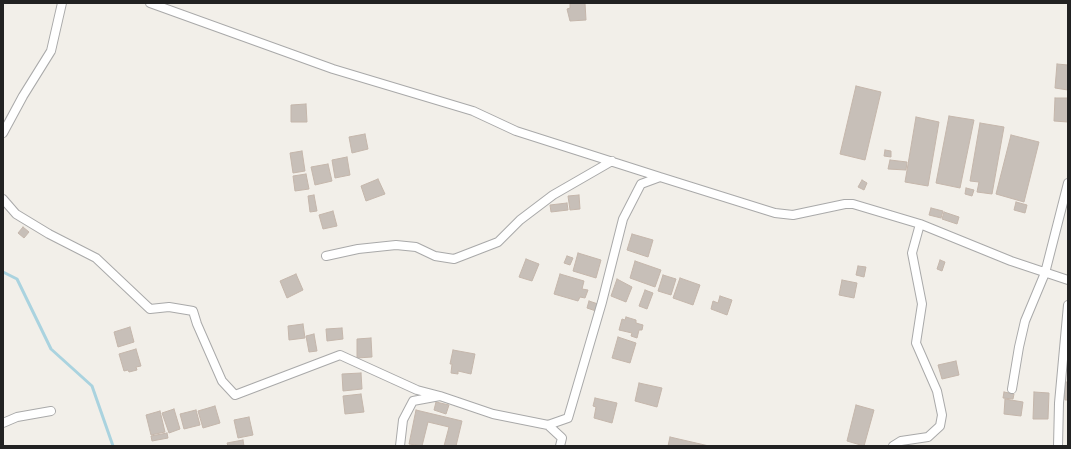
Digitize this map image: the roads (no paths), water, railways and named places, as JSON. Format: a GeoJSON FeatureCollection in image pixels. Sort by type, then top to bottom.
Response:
{"type":"FeatureCollection","features":[{"type":"Feature","properties":{"kind":"street"},"geometry":{"type":"LineString","coordinates":[[3,133],[23,96],[51,51],[62,3]]}},
{"type":"Feature","properties":{"kind":"street"},"geometry":{"type":"LineString","coordinates":[[150,3],[333,69],[473,111],[516,131],[774,213],[793,215],[845,204],[853,204],[920,224],[1011,261],[1068,280]]}},
{"type":"Feature","properties":{"kind":"street"},"geometry":{"type":"LineString","coordinates":[[326,256],[358,249],[396,245],[416,247],[435,256],[454,259],[498,242],[520,220],[552,195],[612,161]]}},
{"type":"Feature","properties":{"kind":"street"},"geometry":{"type":"LineString","coordinates":[[3,199],[16,214],[49,234],[96,258],[150,309],[169,307],[194,310],[197,324],[222,381],[235,395],[340,355],[417,390],[440,396],[493,414],[548,425],[568,418],[602,302],[623,219],[641,184],[660,177]]}},
{"type":"Feature","properties":{"kind":"street"},"geometry":{"type":"LineString","coordinates":[[1012,390],[1025,321],[1045,273],[1068,183]]}},
{"type":"Feature","properties":{"kind":"street"},"geometry":{"type":"LineString","coordinates":[[893,446],[901,440],[928,437],[940,426],[942,415],[937,392],[916,343],[922,304],[912,253],[920,224]]}},
{"type":"Feature","properties":{"kind":"street"},"geometry":{"type":"LineString","coordinates":[[1058,446],[1059,403],[1068,305]]}},
{"type":"Feature","properties":{"kind":"street"},"geometry":{"type":"LineString","coordinates":[[400,446],[403,420],[413,401],[440,396]]}},
{"type":"Feature","properties":{"kind":"street"},"geometry":{"type":"LineString","coordinates":[[3,423],[17,417],[51,411]]}},
{"type":"Feature","properties":{"kind":"street"},"geometry":{"type":"LineString","coordinates":[[548,425],[562,438],[560,446]]}},
{"type":"Feature","properties":{"kind":"waterway"},"geometry":{"type":"LineString","coordinates":[[3,272],[17,279],[51,349],[92,386],[113,446]]}}]}
